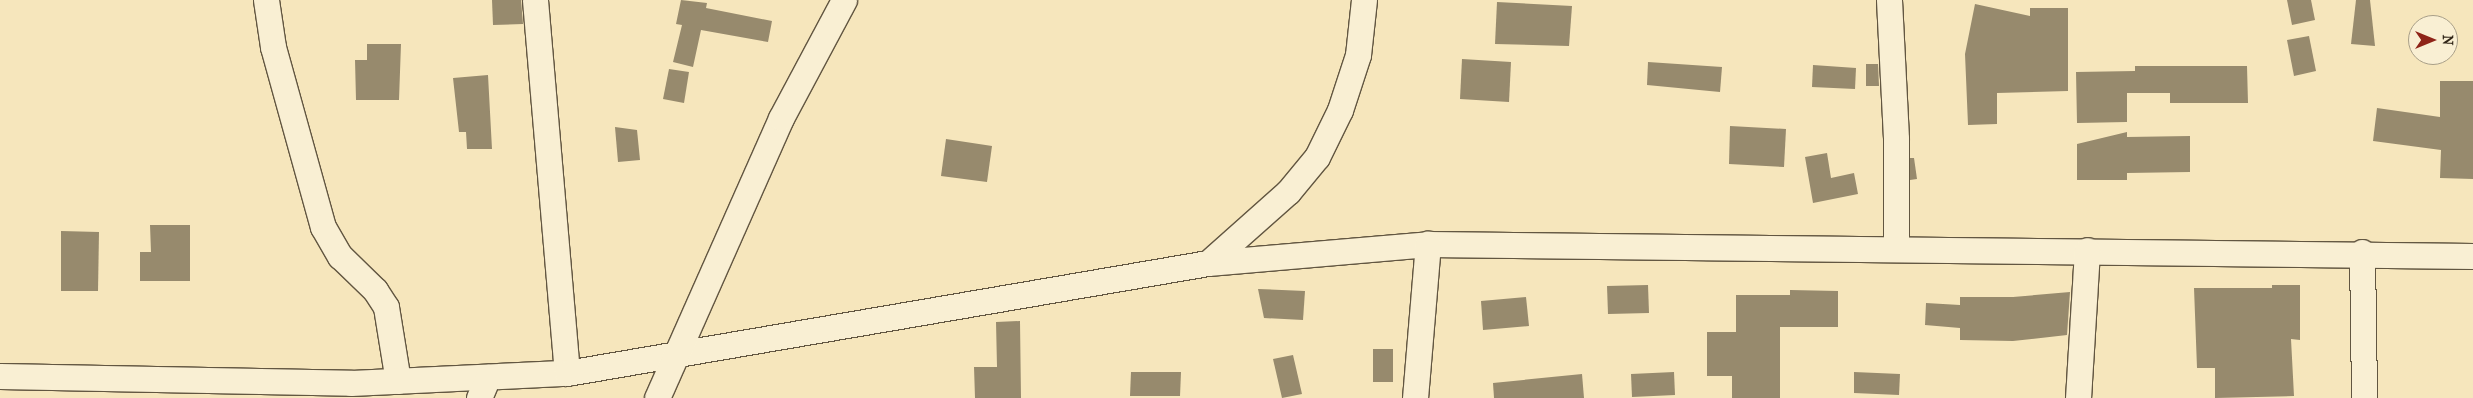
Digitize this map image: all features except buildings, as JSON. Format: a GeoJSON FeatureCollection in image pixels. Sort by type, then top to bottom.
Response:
{"type":"FeatureCollection","features":[{"type":"Feature","properties":{"kind":"street"},"geometry":{"type":"LineString","coordinates":[[266,0],[273,47],[323,227],[340,256],[375,290],[386,307],[398,381]]}},
{"type":"Feature","properties":{"kind":"street"},"geometry":{"type":"LineString","coordinates":[[535,0],[567,373]]}},
{"type":"Feature","properties":{"kind":"street"},"geometry":{"type":"LineString","coordinates":[[657,398],[781,118],[844,0]]}},
{"type":"Feature","properties":{"kind":"street"},"geometry":{"type":"LineString","coordinates":[[1208,263],[1288,192],[1317,157],[1340,110],[1358,55],[1364,0]]}},
{"type":"Feature","properties":{"kind":"street"},"geometry":{"type":"LineString","coordinates":[[1889,0],[1896,139],[1896,248]]}},
{"type":"Feature","properties":{"kind":"street"},"geometry":{"type":"LineString","coordinates":[[1415,398],[1428,244]]}},
{"type":"Feature","properties":{"kind":"street"},"geometry":{"type":"LineString","coordinates":[[0,370],[0,376],[398,381],[484,387],[674,356],[1208,263],[1428,244],[2362,252],[2473,256]]}},
{"type":"Feature","properties":{"kind":"street"},"geometry":{"type":"LineString","coordinates":[[2078,398],[2087,250]]}},
{"type":"Feature","properties":{"kind":"street"},"geometry":{"type":"LineString","coordinates":[[2362,252],[2364,398]]}}]}
